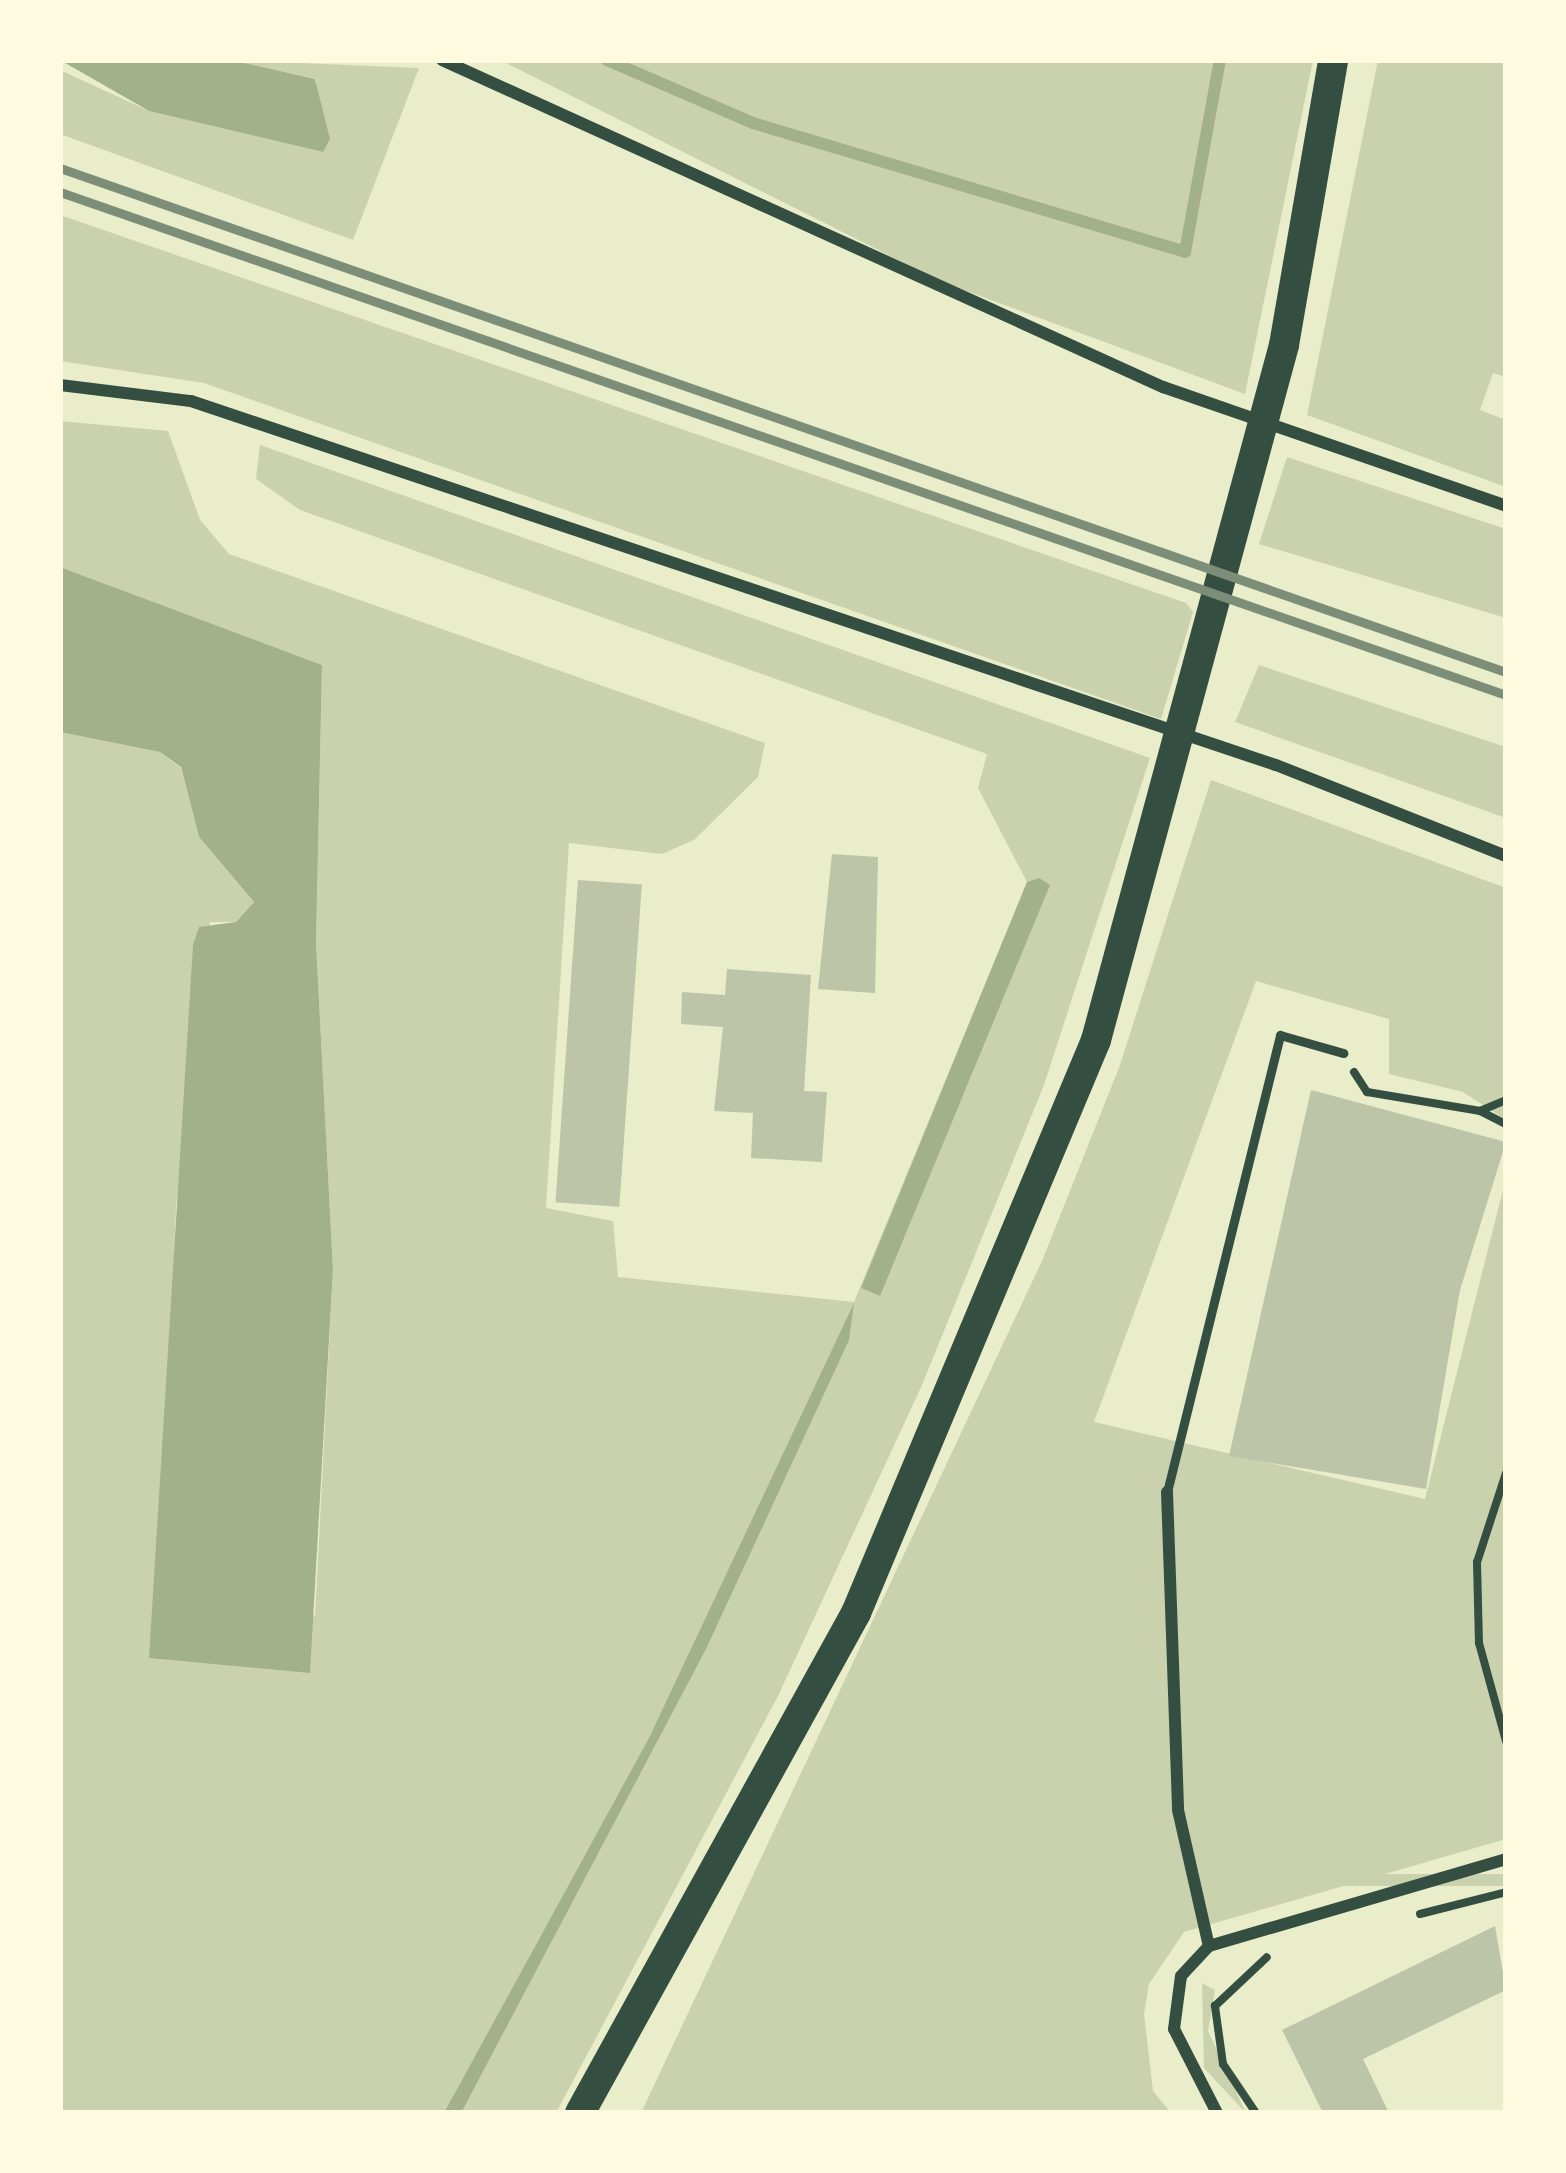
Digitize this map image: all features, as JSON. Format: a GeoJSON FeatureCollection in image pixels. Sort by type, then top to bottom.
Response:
{"type":"FeatureCollection","features":[{"type":"Feature","properties":{"kind":"main road"},"geometry":{"type":"LineString","coordinates":[[580,2113],[856,1613],[1096,1040],[1284,344],[1333,60]]}},
{"type":"Feature","properties":{"kind":"street"},"geometry":{"type":"LineString","coordinates":[[442,60],[1163,387],[1506,506]]}},
{"type":"Feature","properties":{"kind":"street"},"geometry":{"type":"LineString","coordinates":[[60,385],[191,401],[1276,765],[1506,856]]}},
{"type":"Feature","properties":{"kind":"street"},"geometry":{"type":"LineString","coordinates":[[1167,1492],[1178,1810],[1209,1946]]}},
{"type":"Feature","properties":{"kind":"street"},"geometry":{"type":"LineString","coordinates":[[1216,2113],[1174,2029],[1181,1976],[1209,1946],[1506,1859]]}},
{"type":"Feature","properties":{"kind":"lane"},"geometry":{"type":"LineString","coordinates":[[1167,1492],[1280,1035],[1342,1053]]}},
{"type":"Feature","properties":{"kind":"path"},"geometry":{"type":"LineString","coordinates":[[1342,1053],[1367,1092],[1480,1111],[1506,1124]]}},
{"type":"Feature","properties":{"kind":"path"},"geometry":{"type":"LineString","coordinates":[[1480,1111],[1506,1100]]}},
{"type":"Feature","properties":{"kind":"path"},"geometry":{"type":"LineString","coordinates":[[1506,1473],[1477,1562],[1479,1643],[1506,1742]]}},
{"type":"Feature","properties":{"kind":"path"},"geometry":{"type":"LineString","coordinates":[[1235,1977],[1215,2006],[1215,2032],[1256,2113]]}},
{"type":"Feature","properties":{"kind":"shaded area"},"geometry":{"type":"Polygon","coordinates":[[[60,60],[232,60],[315,79],[330,139],[323,152],[149,111],[60,60]]]}},
{"type":"Feature","properties":{"kind":"shaded area"},"geometry":{"type":"Polygon","coordinates":[[[232,60],[419,68],[353,240],[60,134],[60,70],[149,111],[323,152],[316,79],[232,60]]]}},
{"type":"Feature","properties":{"kind":"shaded area"},"geometry":{"type":"Polygon","coordinates":[[[500,60],[1313,60],[1245,394],[940,281],[500,60]]]}},
{"type":"Feature","properties":{"kind":"shaded area"},"geometry":{"type":"Polygon","coordinates":[[[1378,60],[1506,60],[1506,377],[1493,373],[1480,410],[1506,420],[1506,487],[1307,415],[1378,60]]]}},
{"type":"Feature","properties":{"kind":"shaded area"},"geometry":{"type":"Polygon","coordinates":[[[60,215],[1186,603],[1193,612],[1161,719],[204,383],[60,361],[60,215]]]}},
{"type":"Feature","properties":{"kind":"shaded area"},"geometry":{"type":"Polygon","coordinates":[[[60,421],[168,431],[200,520],[229,554],[765,743],[758,777],[694,840],[662,854],[569,843],[546,1208],[613,1221],[618,1277],[854,1302],[1027,882],[978,788],[987,754],[300,510],[256,479],[260,445],[1150,758],[1044,1085],[922,1385],[778,1696],[556,2113],[60,2113],[60,732],[160,752],[181,768],[199,837],[254,902],[236,922],[210,922],[176,1206],[169,1390],[315,1617],[333,1270],[316,943],[322,665],[60,567],[60,421]]]}},
{"type":"Feature","properties":{"kind":"shaded area"},"geometry":{"type":"Polygon","coordinates":[[[1287,457],[1506,529],[1506,618],[1259,544],[1287,457]]]}},
{"type":"Feature","properties":{"kind":"shaded area"},"geometry":{"type":"Polygon","coordinates":[[[60,567],[322,665],[316,943],[333,1270],[310,1673],[149,1658],[193,945],[199,927],[236,922],[254,902],[199,837],[181,767],[160,752],[60,732],[60,567]]]}},
{"type":"Feature","properties":{"kind":"shaded area"},"geometry":{"type":"Polygon","coordinates":[[[1259,665],[1506,747],[1506,818],[1235,722],[1259,665]]]}},
{"type":"Feature","properties":{"kind":"shaded area"},"geometry":{"type":"Polygon","coordinates":[[[1211,780],[1506,888],[1506,1120],[1463,1092],[1389,1074],[1389,1019],[1256,981],[1094,1422],[1425,1499],[1506,1178],[1506,1839],[1184,1932],[1149,1984],[1144,2014],[1153,2091],[1171,2113],[641,2113],[1042,1261],[1120,1065],[1211,780]]]}},
{"type":"Feature","properties":{"kind":"shaded area"},"geometry":{"type":"Polygon","coordinates":[[[1039,878],[1050,885],[880,1296],[861,1288],[1027,882],[1039,878]]]}},
{"type":"Feature","properties":{"kind":"shaded area"},"geometry":{"type":"Polygon","coordinates":[[[854,1303],[849,1340],[706,1649],[461,2113],[444,2113],[649,1738],[854,1303]]]}},
{"type":"Feature","properties":{"kind":"shaded area"},"geometry":{"type":"Polygon","coordinates":[[[1217,1874],[1506,1874],[1506,1886],[1217,1886],[1217,1874]]]}},
{"type":"Feature","properties":{"kind":"shaded area"},"geometry":{"type":"Polygon","coordinates":[[[1202,1983],[1215,1990],[1208,2031],[1246,2113],[1204,2068],[1202,1983]]]}},
{"type":"Feature","properties":{"kind":"building"},"geometry":{"type":"Polygon","coordinates":[[[832,854],[878,857],[875,993],[818,989],[832,854]]]}},
{"type":"Feature","properties":{"kind":"building"},"geometry":{"type":"Polygon","coordinates":[[[578,880],[642,884],[619,1207],[555,1202],[578,880]]]}},
{"type":"Feature","properties":{"kind":"building"},"geometry":{"type":"Polygon","coordinates":[[[727,969],[811,975],[804,1091],[827,1092],[822,1162],[751,1158],[753,1113],[714,1111],[723,1027],[681,1024],[682,992],[725,995],[727,969]]]}},
{"type":"Feature","properties":{"kind":"building"},"geometry":{"type":"Polygon","coordinates":[[[1311,1090],[1506,1142],[1460,1290],[1426,1489],[1229,1456],[1311,1090]]]}},
{"type":"Feature","properties":{"kind":"building"},"geometry":{"type":"Polygon","coordinates":[[[1495,1926],[1506,1990],[1363,2059],[1389,2113],[1323,2113],[1282,2030],[1495,1926]]]}},
{"type":"Feature","properties":{"kind":"waterway"},"geometry":{"type":"LineString","coordinates":[[607,60],[753,123],[1185,252],[1220,60]]}},
{"type":"Feature","properties":{"kind":"railway"},"geometry":{"type":"LineString","coordinates":[[60,168],[1506,672]]}},
{"type":"Feature","properties":{"kind":"railway"},"geometry":{"type":"LineString","coordinates":[[60,192],[1506,695]]}}]}
